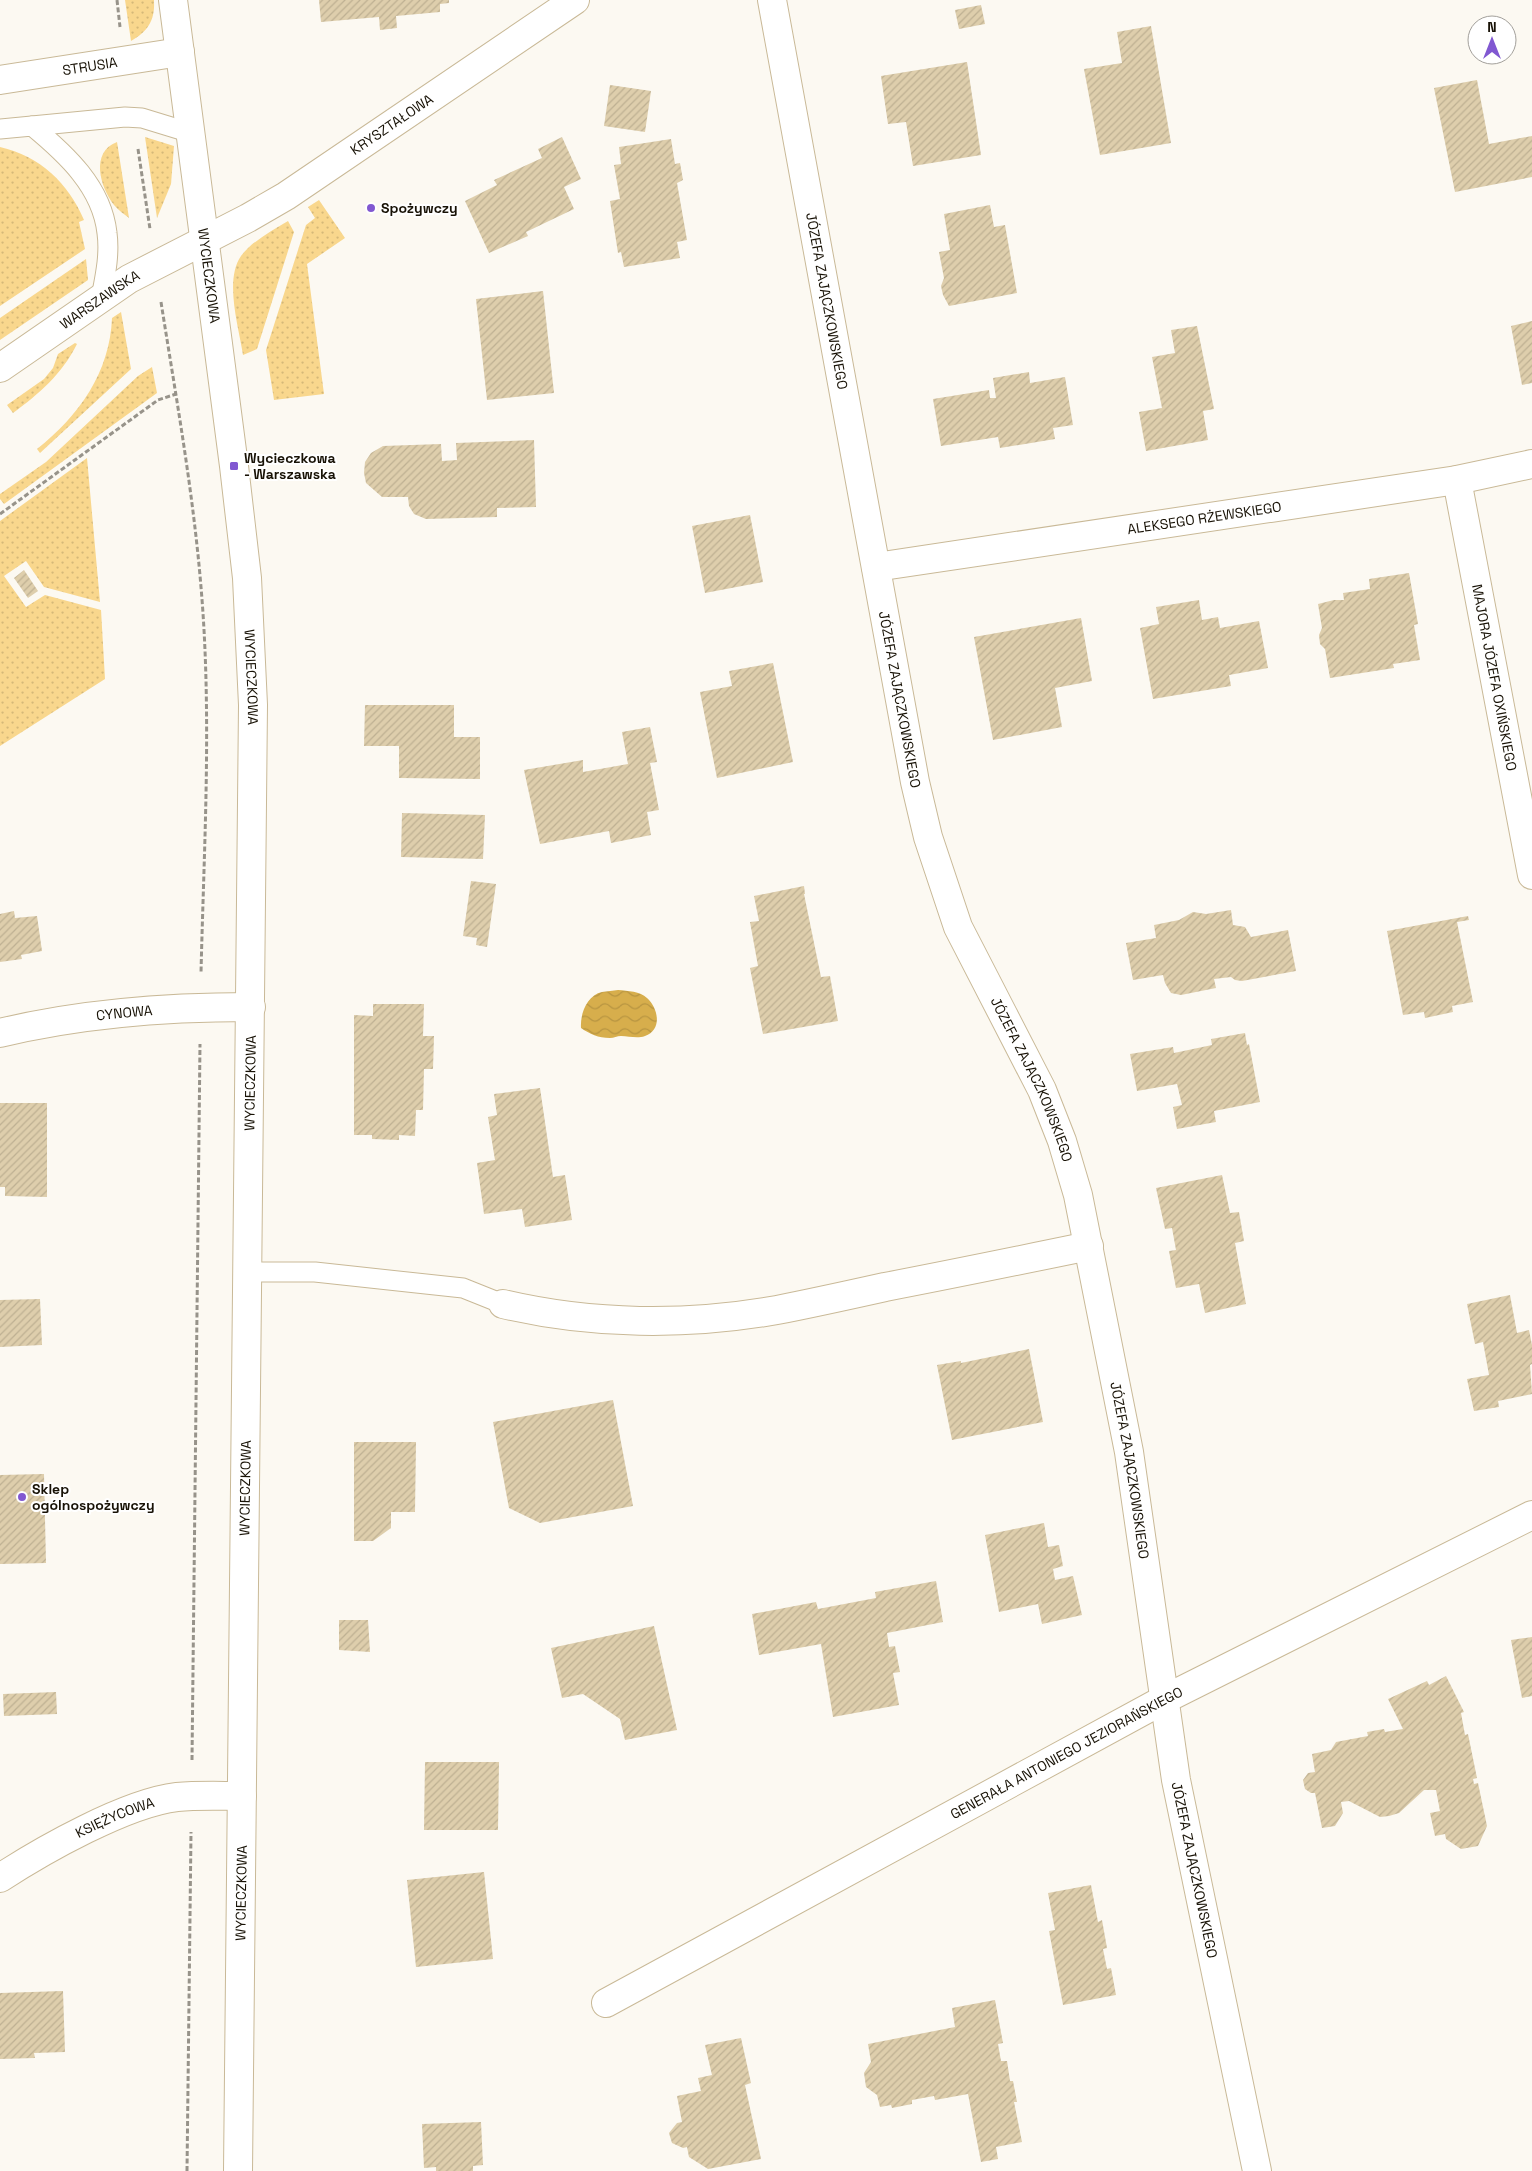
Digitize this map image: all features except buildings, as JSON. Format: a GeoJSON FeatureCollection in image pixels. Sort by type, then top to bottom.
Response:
{"type":"FeatureCollection","features":[{"type":"Feature","properties":{"kind":"street","name":"WYCIECZKOWA"},"geometry":{"type":"LineString","coordinates":[[173,0],[247,578],[254,705],[238,2171]]}},
{"type":"Feature","properties":{"kind":"street","name":"KRYSZTAŁOWA"},"geometry":{"type":"LineString","coordinates":[[205,240],[286,196],[576,0]]}},
{"type":"Feature","properties":{"kind":"street","name":"JÓZEFA ZAJĄCZKOWSKIEGO"},"geometry":{"type":"LineString","coordinates":[[772,0],[915,782],[928,837],[958,927],[1042,1090],[1062,1141],[1078,1195],[1129,1452],[1176,1780],[1257,2171]]}},
{"type":"Feature","properties":{"kind":"street","name":"STRUSIA"},"geometry":{"type":"LineString","coordinates":[[0,80],[180,52]]}},
{"type":"Feature","properties":{"kind":"street","name":"WARSZAWSKA"},"geometry":{"type":"LineString","coordinates":[[0,368],[147,269],[205,240]]}},
{"type":"Feature","properties":{"kind":"street","name":"ALEKSEGO RŻEWSKIEGO"},"geometry":{"type":"LineString","coordinates":[[876,567],[1457,480],[1532,464]]}},
{"type":"Feature","properties":{"kind":"street","name":"MAJORA JÓZEFA OXIŃSKIEGO"},"geometry":{"type":"LineString","coordinates":[[1457,480],[1532,875]]}},
{"type":"Feature","properties":{"kind":"street","name":"CYNOWA"},"geometry":{"type":"LineString","coordinates":[[0,1033],[92,1015],[200,1007],[251,1007]]}},
{"type":"Feature","properties":{"kind":"street"},"geometry":{"type":"LineString","coordinates":[[502,1304],[542,1313],[577,1318],[626,1320],[709,1318],[775,1310],[1089,1246]]}},
{"type":"Feature","properties":{"kind":"street","name":"GENERAŁA ANTONIEGO JEZIORAŃSKIEGO"},"geometry":{"type":"LineString","coordinates":[[606,2003],[1164,1699],[1532,1515]]}},
{"type":"Feature","properties":{"kind":"street","name":"KSIĘŻYCOWA"},"geometry":{"type":"LineString","coordinates":[[0,1878],[23,1863],[92,1827],[141,1806],[176,1798],[242,1796]]}},
{"type":"Feature","properties":{"kind":"lane"},"geometry":{"type":"LineString","coordinates":[[0,129],[142,118],[191,133]]}},
{"type":"Feature","properties":{"kind":"lane"},"geometry":{"type":"LineString","coordinates":[[32,126],[62,150],[87,181],[100,205],[105,220],[108,240],[107,267],[102,298]]}},
{"type":"Feature","properties":{"kind":"lane"},"geometry":{"type":"LineString","coordinates":[[248,1272],[315,1272],[463,1288],[502,1304]]}},
{"type":"Feature","properties":{"kind":"path"},"geometry":{"type":"LineString","coordinates":[[117,0],[121,34]]}},
{"type":"Feature","properties":{"kind":"path"},"geometry":{"type":"LineString","coordinates":[[133,118],[150,231]]}},
{"type":"Feature","properties":{"kind":"path"},"geometry":{"type":"LineString","coordinates":[[162,306],[176,394],[201,587],[207,699],[200,1007],[187,2171]]}},
{"type":"Feature","properties":{"kind":"path"},"geometry":{"type":"LineString","coordinates":[[0,514],[158,400],[176,394]]}},
{"type":"Feature","properties":{"kind":"shaded area"},"geometry":{"type":"Polygon","coordinates":[[[125,0],[154,0],[153,15],[149,25],[146,30],[131,41],[125,0]]]}},
{"type":"Feature","properties":{"kind":"shaded area"},"geometry":{"type":"Polygon","coordinates":[[[145,137],[174,146],[171,184],[157,218],[145,137]]]}},
{"type":"Feature","properties":{"kind":"shaded area"},"geometry":{"type":"Polygon","coordinates":[[[117,142],[129,218],[109,198],[100,170],[103,154],[117,142]]]}},
{"type":"Feature","properties":{"kind":"shaded area"},"geometry":{"type":"Polygon","coordinates":[[[0,147],[14,151],[40,164],[61,183],[70,194],[84,220],[79,222],[85,249],[0,306],[0,147]]]}},
{"type":"Feature","properties":{"kind":"shaded area"},"geometry":{"type":"Polygon","coordinates":[[[319,200],[345,238],[307,264],[324,394],[274,400],[266,350],[306,225],[315,218],[308,207],[319,200]]]}},
{"type":"Feature","properties":{"kind":"shaded area"},"geometry":{"type":"Polygon","coordinates":[[[288,221],[294,232],[257,349],[243,355],[234,304],[233,291],[236,266],[241,256],[251,246],[288,221]]]}},
{"type":"Feature","properties":{"kind":"shaded area"},"geometry":{"type":"Polygon","coordinates":[[[86,259],[88,280],[0,340],[0,318],[86,259]]]}},
{"type":"Feature","properties":{"kind":"shaded area"},"geometry":{"type":"Polygon","coordinates":[[[121,312],[131,369],[40,453],[37,449],[66,422],[90,391],[105,357],[110,338],[112,318],[121,312]]]}},
{"type":"Feature","properties":{"kind":"shaded area"},"geometry":{"type":"Polygon","coordinates":[[[75,343],[77,344],[71,355],[57,374],[41,391],[13,413],[7,405],[44,379],[53,368],[58,354],[75,343]]]}},
{"type":"Feature","properties":{"kind":"shaded area"},"geometry":{"type":"Polygon","coordinates":[[[152,367],[157,393],[4,504],[0,499],[0,494],[46,462],[138,376],[152,367]]]}},
{"type":"Feature","properties":{"kind":"shaded area"},"geometry":{"type":"Polygon","coordinates":[[[87,458],[100,602],[44,587],[26,561],[4,576],[26,607],[45,595],[101,610],[105,679],[0,746],[0,521],[87,458]]]}},
{"type":"Feature","properties":{"kind":"water"},"geometry":{"type":"Polygon","coordinates":[[[618,990],[641,994],[651,1003],[657,1019],[654,1029],[650,1033],[639,1037],[621,1036],[606,1038],[594,1035],[581,1028],[583,1011],[588,1001],[602,992],[618,990]]]}},
{"type":"Feature","properties":{"kind":"place","name":"Spożywczy"},"geometry":{"type":"Point","coordinates":[371,208]}},
{"type":"Feature","properties":{"kind":"place","name":"Wycieczkowa - Warszawska"},"geometry":{"type":"Point","coordinates":[234,466]}},
{"type":"Feature","properties":{"kind":"place","name":"Sklep ogólnospożywczy"},"geometry":{"type":"Point","coordinates":[22,1497]}}]}
